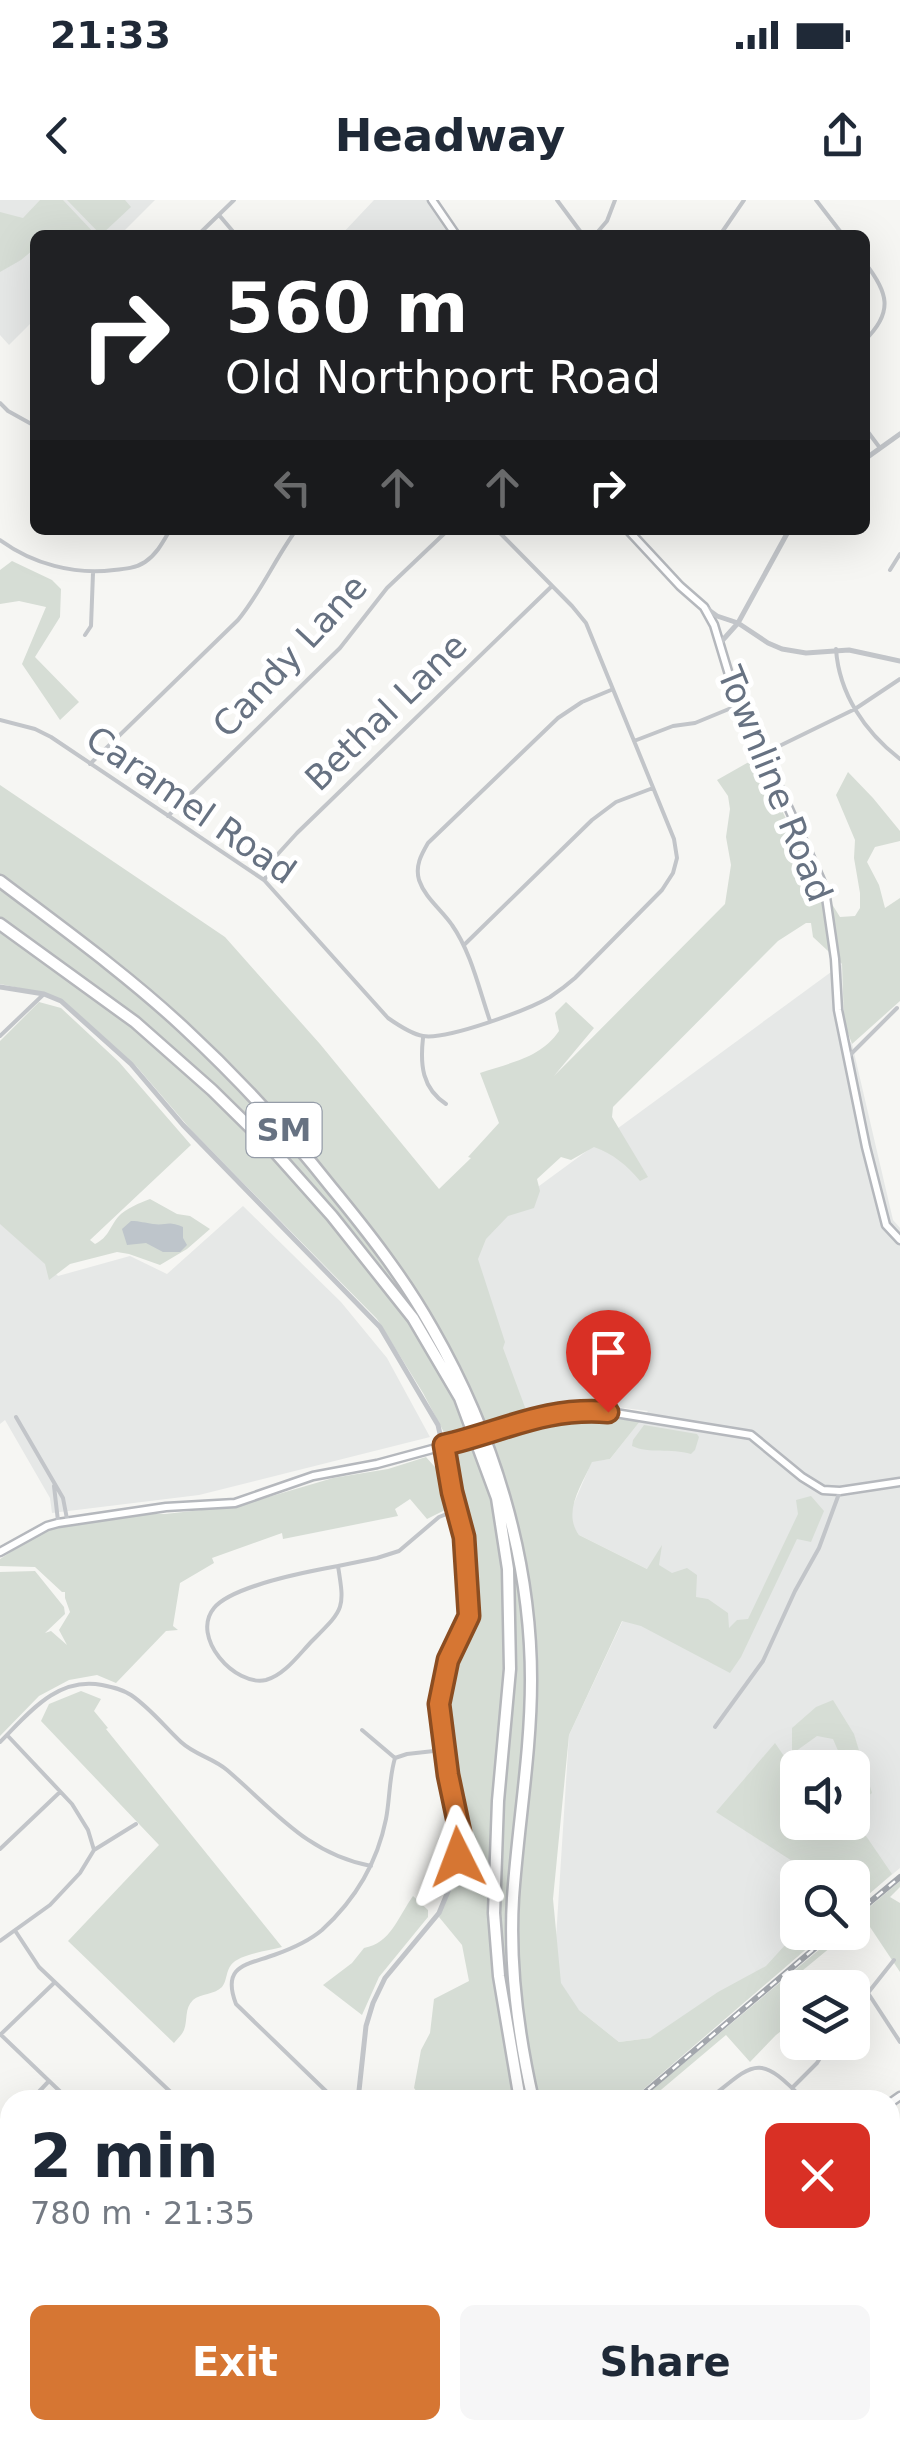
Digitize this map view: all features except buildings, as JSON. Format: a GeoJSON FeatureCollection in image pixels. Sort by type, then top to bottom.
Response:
{"type":"FeatureCollection","features":[{"type":"Feature","properties":{"kind":"highway","name":"SM"},"geometry":{"type":"LineString","coordinates":[[0,881],[180,1025],[238,1080],[366,1229],[431,1326],[460,1379],[502,1490],[522,1578],[528,1629],[528,1749],[512,1927],[520,2043],[531,2090]]}},
{"type":"Feature","properties":{"kind":"highway","name":"SM"},"geometry":{"type":"LineString","coordinates":[[0,924],[134,1022],[275,1152],[413,1318],[460,1398],[496,1498],[508,1569],[510,1668],[498,1801],[494,1912],[499,1976],[518,2090]]}},
{"type":"Feature","properties":{"kind":"main road"},"geometry":{"type":"LineString","coordinates":[[432,200],[453,230]]}},
{"type":"Feature","properties":{"kind":"main road","name":"Townline Road"},"geometry":{"type":"LineString","coordinates":[[633,535],[704,607],[714,625],[730,678],[824,890],[838,1010],[866,1148],[886,1226],[900,1240]]}},
{"type":"Feature","properties":{"kind":"main road"},"geometry":{"type":"LineString","coordinates":[[0,1552],[58,1523],[166,1507],[234,1503],[313,1476],[392,1461],[497,1428],[580,1410],[751,1434],[823,1490],[840,1492],[900,1482]]}},
{"type":"Feature","properties":{"kind":"street"},"geometry":{"type":"LineString","coordinates":[[203,230],[234,200]]}},
{"type":"Feature","properties":{"kind":"street"},"geometry":{"type":"LineString","coordinates":[[557,200],[578,230]]}},
{"type":"Feature","properties":{"kind":"street"},"geometry":{"type":"LineString","coordinates":[[599,230],[614,200]]}},
{"type":"Feature","properties":{"kind":"street"},"geometry":{"type":"LineString","coordinates":[[723,230],[744,200]]}},
{"type":"Feature","properties":{"kind":"street"},"geometry":{"type":"LineString","coordinates":[[816,200],[840,230]]}},
{"type":"Feature","properties":{"kind":"street"},"geometry":{"type":"LineString","coordinates":[[219,215],[232,230]]}},
{"type":"Feature","properties":{"kind":"street"},"geometry":{"type":"LineString","coordinates":[[870,270],[882,288],[885,308],[877,329],[870,335]]}},
{"type":"Feature","properties":{"kind":"street"},"geometry":{"type":"LineString","coordinates":[[0,403],[30,423]]}},
{"type":"Feature","properties":{"kind":"street"},"geometry":{"type":"LineString","coordinates":[[870,455],[900,434]]}},
{"type":"Feature","properties":{"kind":"street"},"geometry":{"type":"LineString","coordinates":[[870,435],[880,448]]}},
{"type":"Feature","properties":{"kind":"street"},"geometry":{"type":"LineString","coordinates":[[0,540],[38,561],[93,573],[140,565],[167,535]]}},
{"type":"Feature","properties":{"kind":"street"},"geometry":{"type":"LineString","coordinates":[[90,764],[255,600],[293,535]]}},
{"type":"Feature","properties":{"kind":"street","name":"Candy Lane"},"geometry":{"type":"LineString","coordinates":[[168,816],[340,648],[387,588],[443,535]]}},
{"type":"Feature","properties":{"kind":"street"},"geometry":{"type":"LineString","coordinates":[[446,1104],[429,1088],[424,1075],[423,1036],[445,1035],[490,1021],[535,1004],[563,988],[662,890],[673,873],[676,858],[674,839],[586,624],[503,535]]}},
{"type":"Feature","properties":{"kind":"street"},"geometry":{"type":"LineString","coordinates":[[720,644],[738,623],[786,535]]}},
{"type":"Feature","properties":{"kind":"street"},"geometry":{"type":"LineString","coordinates":[[890,570],[900,554]]}},
{"type":"Feature","properties":{"kind":"street"},"geometry":{"type":"LineString","coordinates":[[85,635],[92,626],[93,573]]}},
{"type":"Feature","properties":{"kind":"street","name":"Bethal Lane"},"geometry":{"type":"LineString","coordinates":[[264,880],[277,855],[297,833],[551,586]]}},
{"type":"Feature","properties":{"kind":"street"},"geometry":{"type":"LineString","coordinates":[[704,607],[782,649],[836,649],[900,661]]}},
{"type":"Feature","properties":{"kind":"street"},"geometry":{"type":"LineString","coordinates":[[836,649],[838,666],[855,709],[871,734],[900,759]]}},
{"type":"Feature","properties":{"kind":"street"},"geometry":{"type":"LineString","coordinates":[[763,754],[855,709],[900,679]]}},
{"type":"Feature","properties":{"kind":"street"},"geometry":{"type":"LineString","coordinates":[[490,1021],[464,945],[419,880],[420,857],[428,843],[558,718],[582,702],[613,690]]}},
{"type":"Feature","properties":{"kind":"street"},"geometry":{"type":"LineString","coordinates":[[634,742],[741,704]]}},
{"type":"Feature","properties":{"kind":"street","name":"Caramel Road"},"geometry":{"type":"LineString","coordinates":[[0,720],[35,729],[264,880],[388,1018],[423,1036]]}},
{"type":"Feature","properties":{"kind":"street"},"geometry":{"type":"LineString","coordinates":[[464,945],[592,820],[616,802],[653,788]]}},
{"type":"Feature","properties":{"kind":"street"},"geometry":{"type":"LineString","coordinates":[[0,987],[44,994],[61,1002],[130,1064],[183,1125],[380,1327],[438,1425],[464,1537],[469,1616],[448,1660],[439,1714],[460,1832],[458,1857],[438,1913],[386,1978],[372,2003],[359,2090]]}},
{"type":"Feature","properties":{"kind":"street"},"geometry":{"type":"LineString","coordinates":[[0,1036],[44,994]]}},
{"type":"Feature","properties":{"kind":"street"},"geometry":{"type":"LineString","coordinates":[[848,1057],[898,1008]]}},
{"type":"Feature","properties":{"kind":"street"},"geometry":{"type":"LineString","coordinates":[[16,1418],[63,1498],[68,1521]]}},
{"type":"Feature","properties":{"kind":"street"},"geometry":{"type":"LineString","coordinates":[[54,1481],[58,1523]]}},
{"type":"Feature","properties":{"kind":"street"},"geometry":{"type":"LineString","coordinates":[[715,1727],[762,1661],[819,1548],[840,1492]]}},
{"type":"Feature","properties":{"kind":"street"},"geometry":{"type":"LineString","coordinates":[[338,1566],[343,1597],[340,1611],[280,1673],[264,1680],[246,1679],[215,1651],[206,1626],[225,1598],[293,1574],[398,1551],[440,1516],[457,1510]]}},
{"type":"Feature","properties":{"kind":"street"},"geometry":{"type":"LineString","coordinates":[[0,1742],[48,1696],[76,1685],[96,1684],[128,1693],[185,1746],[227,1770],[296,1832],[331,1854],[371,1866]]}},
{"type":"Feature","properties":{"kind":"street"},"geometry":{"type":"LineString","coordinates":[[362,1730],[395,1758]]}},
{"type":"Feature","properties":{"kind":"street"},"geometry":{"type":"LineString","coordinates":[[7,1735],[81,1817],[94,1850]]}},
{"type":"Feature","properties":{"kind":"street"},"geometry":{"type":"LineString","coordinates":[[395,1758],[444,1750]]}},
{"type":"Feature","properties":{"kind":"street"},"geometry":{"type":"LineString","coordinates":[[325,2090],[236,2004],[230,1990],[234,1973],[243,1964],[270,1957],[316,1935],[357,1894],[386,1821],[395,1758]]}},
{"type":"Feature","properties":{"kind":"street"},"geometry":{"type":"LineString","coordinates":[[0,1849],[60,1792]]}},
{"type":"Feature","properties":{"kind":"street"},"geometry":{"type":"LineString","coordinates":[[0,1941],[66,1890],[94,1850],[136,1824]]}},
{"type":"Feature","properties":{"kind":"street"},"geometry":{"type":"LineString","coordinates":[[16,1930],[30,1957],[167,2090]]}},
{"type":"Feature","properties":{"kind":"street"},"geometry":{"type":"LineString","coordinates":[[870,1991],[894,1960]]}},
{"type":"Feature","properties":{"kind":"street"},"geometry":{"type":"LineString","coordinates":[[54,1982],[0,2035],[58,2090]]}},
{"type":"Feature","properties":{"kind":"street"},"geometry":{"type":"LineString","coordinates":[[870,1997],[900,2042]]}},
{"type":"Feature","properties":{"kind":"street"},"geometry":{"type":"LineString","coordinates":[[720,2090],[753,2067],[768,2068],[792,2088],[818,2060]]}},
{"type":"Feature","properties":{"kind":"street"},"geometry":{"type":"LineString","coordinates":[[40,2090],[49,2081]]}},
{"type":"Feature","properties":{"kind":"shaded area"},"geometry":{"type":"Polygon","coordinates":[[[0,200],[155,200],[125,230],[30,230],[30,324],[9,345],[0,335],[0,200]]]}},
{"type":"Feature","properties":{"kind":"shaded area"},"geometry":{"type":"Polygon","coordinates":[[[40,200],[63,200],[91,230],[30,230],[30,252],[0,272],[0,212],[23,218],[40,200]]]}},
{"type":"Feature","properties":{"kind":"shaded area"},"geometry":{"type":"Polygon","coordinates":[[[67,200],[125,200],[131,207],[106,230],[96,230],[67,200]]]}},
{"type":"Feature","properties":{"kind":"shaded area"},"geometry":{"type":"Polygon","coordinates":[[[374,200],[427,200],[448,230],[346,230],[374,200]]]}},
{"type":"Feature","properties":{"kind":"shaded area"},"geometry":{"type":"Polygon","coordinates":[[[12,561],[52,580],[61,589],[60,617],[35,657],[79,702],[60,720],[22,664],[46,607],[19,601],[0,604],[0,570],[12,561]]]}},
{"type":"Feature","properties":{"kind":"shaded area"},"geometry":{"type":"Polygon","coordinates":[[[757,761],[840,917],[855,916],[860,908],[855,840],[836,795],[848,772],[900,831],[900,841],[875,847],[867,862],[885,908],[900,898],[900,1001],[852,1044],[844,1022],[842,964],[813,937],[811,923],[806,923],[778,941],[613,1107],[612,1117],[648,1177],[640,1181],[619,1161],[594,1147],[571,1160],[561,1157],[537,1179],[540,1191],[534,1208],[508,1216],[486,1239],[478,1259],[505,1342],[503,1348],[526,1410],[531,1413],[484,1428],[469,1389],[424,1306],[225,1062],[0,877],[0,785],[225,937],[320,1044],[439,1189],[499,1123],[480,1073],[543,1048],[559,1031],[555,1013],[566,1002],[594,1028],[554,1076],[725,904],[731,865],[726,837],[730,809],[728,796],[717,780],[757,761]]]}},
{"type":"Feature","properties":{"kind":"shaded area"},"geometry":{"type":"Polygon","coordinates":[[[0,885],[89,952],[179,1028],[249,1096],[364,1231],[431,1331],[428,1333],[389,1278],[319,1195],[169,1047],[0,920],[0,885]]]}},
{"type":"Feature","properties":{"kind":"shaded area"},"geometry":{"type":"Polygon","coordinates":[[[0,928],[148,1037],[225,1106],[298,1182],[409,1317],[446,1376],[471,1432],[448,1440],[377,1319],[192,1131],[137,1067],[65,1002],[0,984],[0,928]]]}},
{"type":"Feature","properties":{"kind":"shaded area"},"geometry":{"type":"Polygon","coordinates":[[[842,964],[843,1009],[849,1040],[893,1220],[900,1228],[900,1868],[870,1893],[870,1860],[780,1860],[780,1950],[795,1950],[650,2038],[619,2042],[553,1985],[569,1735],[647,1569],[579,1535],[572,1525],[571,1510],[592,1461],[610,1459],[648,1411],[575,1402],[523,1414],[438,1260],[842,964]]]}},
{"type":"Feature","properties":{"kind":"shaded area"},"geometry":{"type":"Polygon","coordinates":[[[39,1002],[61,1008],[119,1062],[191,1145],[90,1240],[95,1244],[100,1241],[121,1214],[150,1199],[210,1229],[160,1265],[117,1252],[70,1264],[49,1280],[45,1264],[0,1224],[0,1041],[39,1002]]]}},
{"type":"Feature","properties":{"kind":"shaded area"},"geometry":{"type":"Polygon","coordinates":[[[243,1206],[341,1302],[387,1358],[430,1437],[199,1495],[52,1513],[50,1498],[5,1420],[0,1424],[0,1218],[58,1276],[130,1256],[167,1274],[243,1206]]]}},
{"type":"Feature","properties":{"kind":"shaded area"},"geometry":{"type":"Polygon","coordinates":[[[131,1221],[183,1227],[187,1245],[180,1252],[163,1252],[146,1243],[127,1245],[122,1229],[131,1221]]]}},
{"type":"Feature","properties":{"kind":"shaded area"},"geometry":{"type":"Polygon","coordinates":[[[593,1413],[641,1420],[610,1459],[592,1462],[573,1508],[574,1526],[579,1535],[647,1569],[662,1545],[659,1565],[672,1573],[687,1568],[697,1575],[696,1597],[708,1599],[728,1613],[729,1628],[737,1620],[748,1619],[798,1514],[796,1500],[811,1496],[824,1511],[811,1542],[797,1539],[730,1673],[641,1626],[622,1621],[569,1735],[553,1899],[561,1983],[579,2010],[619,2042],[650,2038],[718,1992],[766,1966],[781,1950],[805,1950],[643,2090],[536,2090],[525,2044],[518,1998],[516,1940],[532,1625],[490,1437],[531,1421],[593,1413]]]}},
{"type":"Feature","properties":{"kind":"shaded area"},"geometry":{"type":"Polygon","coordinates":[[[644,1425],[697,1434],[695,1450],[691,1454],[632,1446],[644,1425]]]}},
{"type":"Feature","properties":{"kind":"shaded area"},"geometry":{"type":"Polygon","coordinates":[[[476,1442],[498,1520],[505,1567],[508,1628],[492,1902],[516,2090],[414,2088],[421,2050],[430,2033],[434,1999],[469,1981],[462,1945],[439,1917],[462,1846],[460,1807],[445,1722],[446,1694],[476,1592],[474,1552],[450,1449],[476,1442]]]}},
{"type":"Feature","properties":{"kind":"shaded area"},"geometry":{"type":"Polygon","coordinates":[[[426,1457],[443,1471],[453,1508],[427,1519],[410,1499],[395,1509],[398,1516],[283,1539],[282,1533],[212,1558],[214,1563],[180,1583],[173,1626],[178,1630],[166,1631],[116,1683],[97,1675],[69,1680],[39,1696],[0,1736],[0,1572],[35,1571],[64,1607],[65,1614],[45,1633],[51,1631],[67,1645],[59,1630],[70,1612],[65,1592],[35,1567],[0,1566],[0,1559],[45,1529],[141,1514],[238,1506],[333,1478],[388,1469],[426,1457]]]}},
{"type":"Feature","properties":{"kind":"shaded area"},"geometry":{"type":"Polygon","coordinates":[[[513,1544],[527,1647],[526,1730],[511,1891],[519,2048],[515,2049],[499,1936],[499,1842],[515,1618],[509,1545],[513,1544]]]}},
{"type":"Feature","properties":{"kind":"shaded area"},"geometry":{"type":"Polygon","coordinates":[[[81,1691],[101,1699],[94,1711],[106,1729],[282,1947],[235,1961],[222,1987],[190,2003],[184,2030],[174,2043],[68,1941],[159,1845],[41,1721],[49,1704],[81,1691]]]}},
{"type":"Feature","properties":{"kind":"shaded area"},"geometry":{"type":"Polygon","coordinates":[[[833,1700],[854,1734],[859,1750],[838,1750],[833,1739],[817,1736],[792,1750],[792,1728],[816,1707],[833,1700]]]}},
{"type":"Feature","properties":{"kind":"shaded area"},"geometry":{"type":"Polygon","coordinates":[[[775,1743],[780,1750],[780,1840],[869,1840],[892,1874],[870,1893],[870,1860],[791,1860],[716,1812],[775,1743]]]}},
{"type":"Feature","properties":{"kind":"shaded area"},"geometry":{"type":"Polygon","coordinates":[[[900,1881],[900,1887],[890,1897],[900,1903],[900,1972],[870,1927],[870,1907],[900,1881]]]}},
{"type":"Feature","properties":{"kind":"shaded area"},"geometry":{"type":"Polygon","coordinates":[[[413,1896],[428,1910],[428,1917],[379,1977],[362,2015],[323,1985],[352,1963],[364,1948],[381,1941],[413,1896]]]}},
{"type":"Feature","properties":{"kind":"shaded area"},"geometry":{"type":"Polygon","coordinates":[[[819,1950],[827,1950],[803,1970],[795,1970],[819,1950]]]}},
{"type":"Feature","properties":{"kind":"shaded area"},"geometry":{"type":"Polygon","coordinates":[[[780,1983],[780,2032],[750,2062],[726,2035],[661,2090],[652,2090],[780,1983]]]}},
{"type":"Feature","properties":{"kind":"railway"},"geometry":{"type":"LineString","coordinates":[[870,1902],[900,1877]]}},
{"type":"Feature","properties":{"kind":"railway"},"geometry":{"type":"LineString","coordinates":[[648,2090],[813,1950]]}},
{"type":"Feature","properties":{"kind":"route"},"geometry":{"type":"LineString","coordinates":[[458,1857],[460,1832],[439,1704],[448,1660],[469,1616],[464,1537],[444,1445],[545,1415],[580,1410],[608,1412]]}}]}
